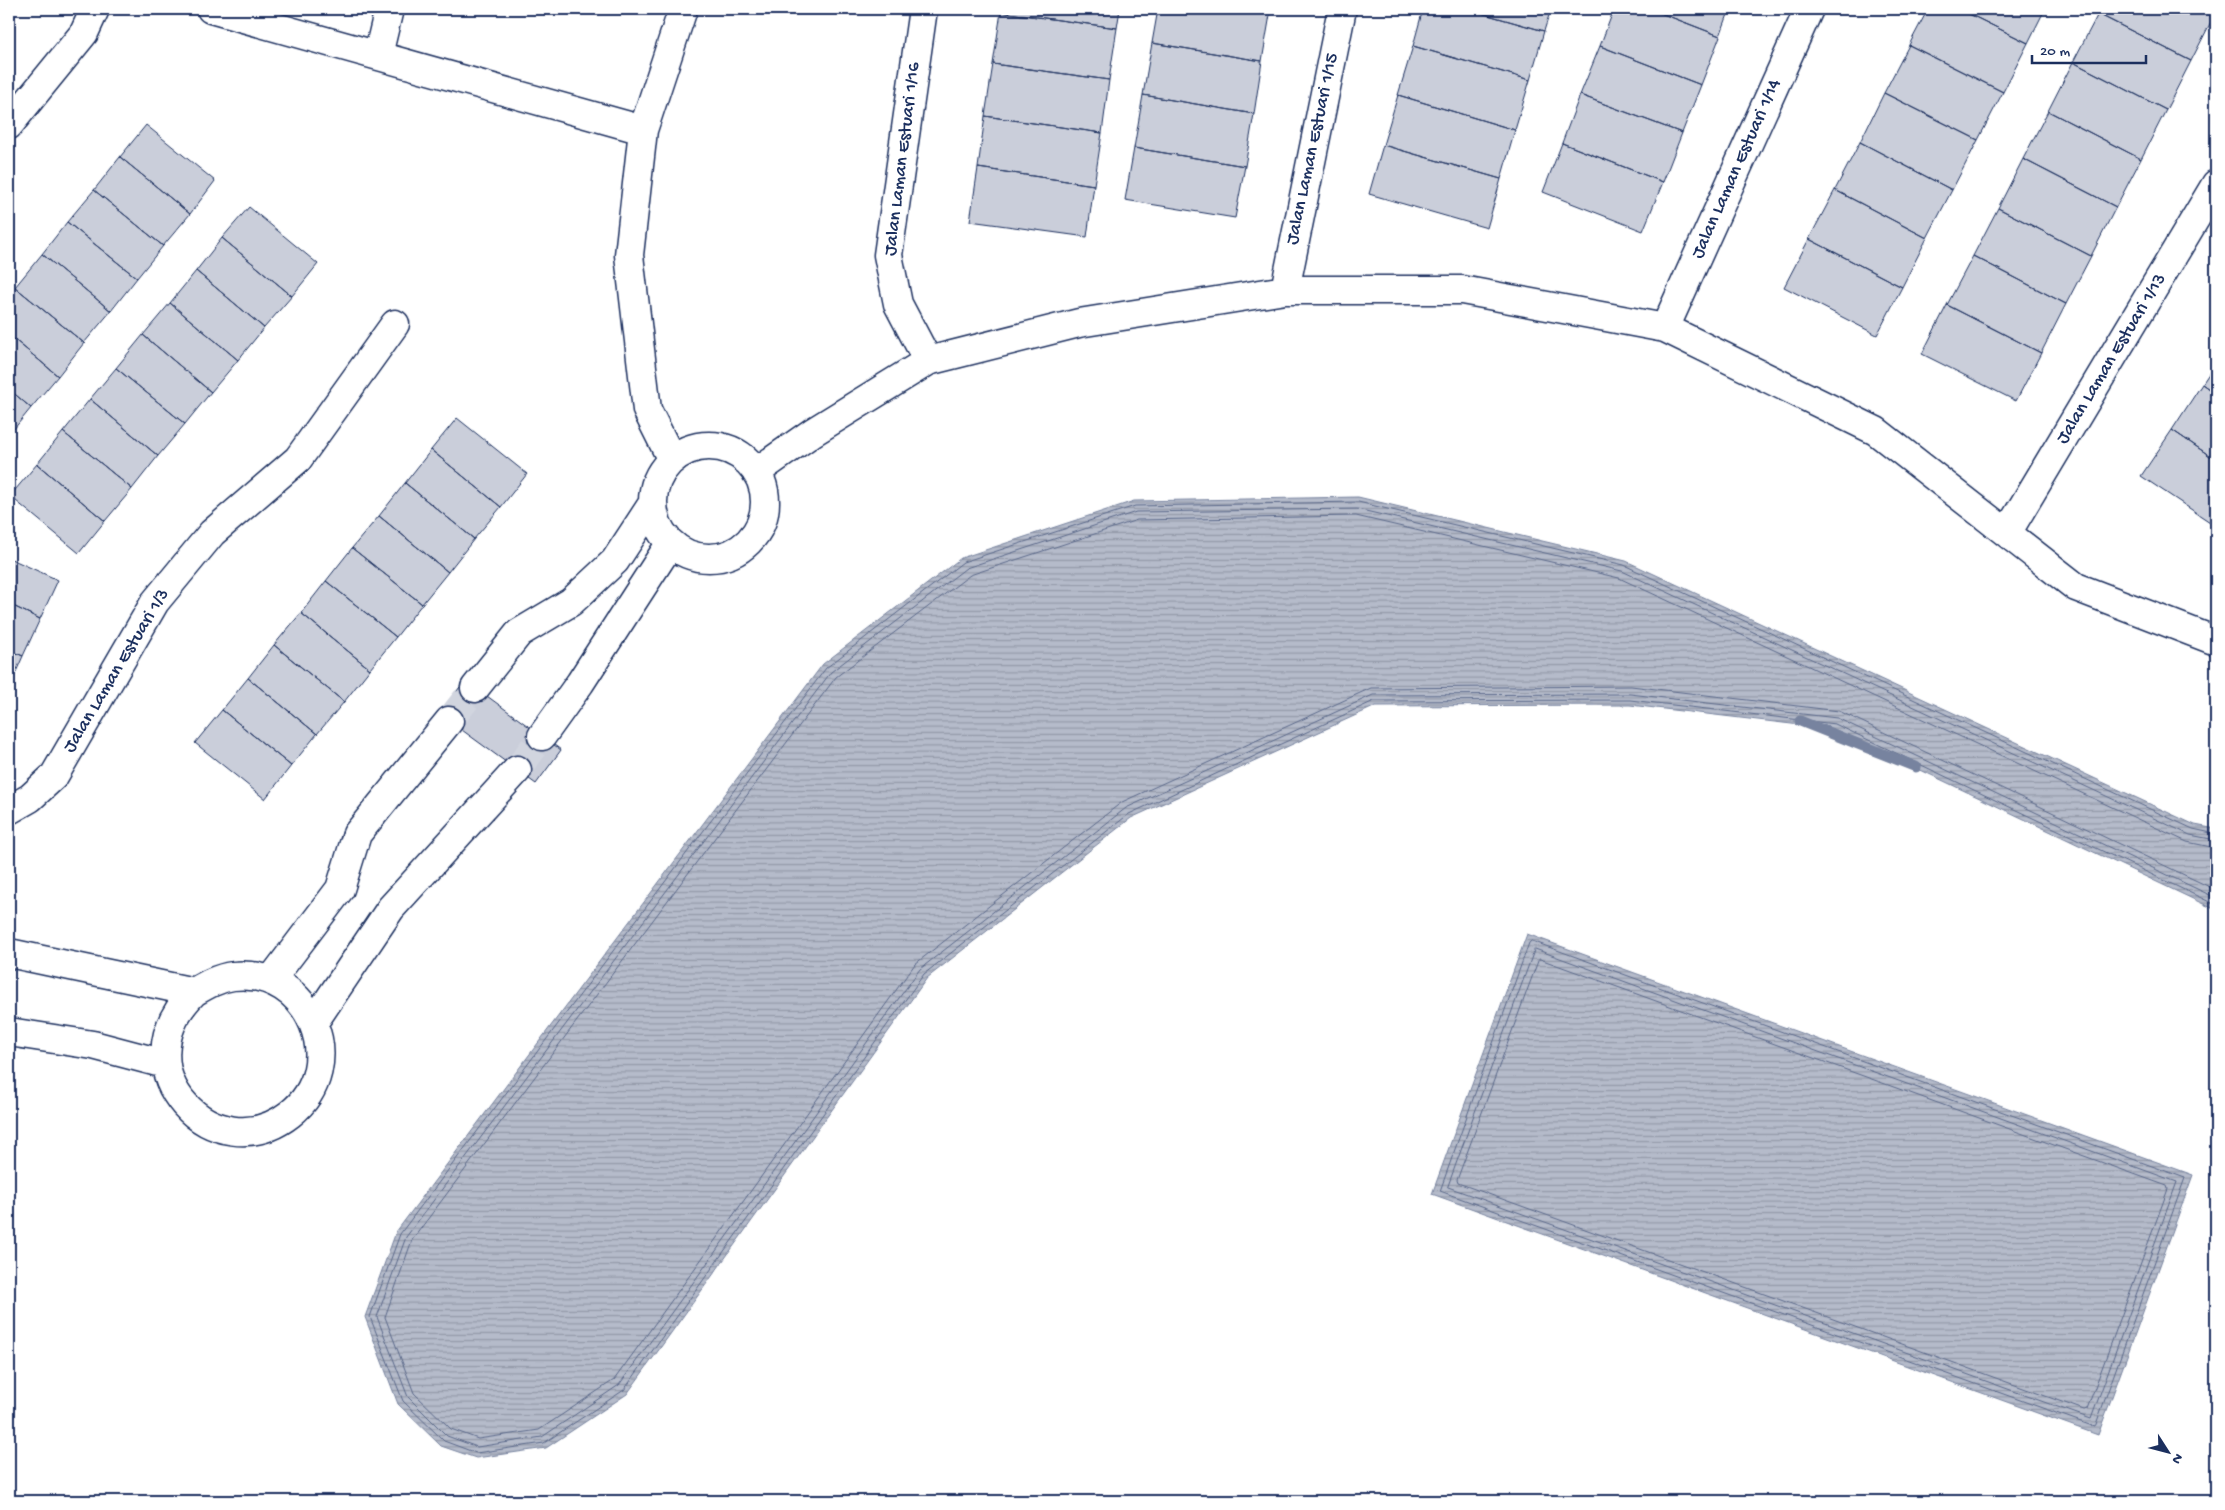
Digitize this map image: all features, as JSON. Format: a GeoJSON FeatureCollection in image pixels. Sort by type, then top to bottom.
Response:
{"type":"FeatureCollection","features":[{"type":"Feature","properties":{"kind":"street"},"geometry":{"type":"LineString","coordinates":[[9,125],[84,33],[95,9]]}},
{"type":"Feature","properties":{"kind":"street"},"geometry":{"type":"LineString","coordinates":[[211,9],[643,130]]}},
{"type":"Feature","properties":{"kind":"street"},"geometry":{"type":"LineString","coordinates":[[378,55],[389,9]]}},
{"type":"Feature","properties":{"kind":"street"},"geometry":{"type":"LineString","coordinates":[[672,460],[647,410],[629,255],[643,130],[684,9]]}},
{"type":"Feature","properties":{"kind":"street","name":"Jalan Laman Estuari 1/16"},"geometry":{"type":"LineString","coordinates":[[923,9],[888,255],[898,304],[928,362]]}},
{"type":"Feature","properties":{"kind":"street","name":"Jalan Laman Estuari 1/15"},"geometry":{"type":"LineString","coordinates":[[1285,290],[1342,9]]}},
{"type":"Feature","properties":{"kind":"street","name":"Jalan Laman Estuari 1/14"},"geometry":{"type":"LineString","coordinates":[[1665,328],[1809,9]]}},
{"type":"Feature","properties":{"kind":"street","name":"Jalan Laman Estuari 1/13"},"geometry":{"type":"LineString","coordinates":[[2007,533],[2216,184]]}},
{"type":"Feature","properties":{"kind":"street"},"geometry":{"type":"LineString","coordinates":[[756,472],[813,432],[928,362],[1079,324],[1285,290],[1462,290],[1665,328],[1876,431],[2076,587],[2216,641]]}},
{"type":"Feature","properties":{"kind":"street","name":"Jalan Laman Estuari 1/3"},"geometry":{"type":"LineString","coordinates":[[9,810],[30,798],[54,776],[155,602],[212,533],[298,459],[395,324]]}},
{"type":"Feature","properties":{"kind":"street"},"geometry":{"type":"LineString","coordinates":[[701,447],[717,447],[732,451],[746,460],[756,472],[762,487],[764,503],[762,519],[755,534],[744,545],[731,554],[716,558],[699,558],[684,553],[670,544],[661,532],[655,518],[653,503],[655,487],[662,472],[672,460],[686,451],[701,447]]}},
{"type":"Feature","properties":{"kind":"street"},"geometry":{"type":"LineString","coordinates":[[475,688],[519,633],[571,602],[614,561],[653,503]]}},
{"type":"Feature","properties":{"kind":"street"},"geometry":{"type":"LineString","coordinates":[[542,736],[580,682],[670,544]]}},
{"type":"Feature","properties":{"kind":"street"},"geometry":{"type":"LineString","coordinates":[[272,980],[340,889],[358,834],[449,720]]}},
{"type":"Feature","properties":{"kind":"street"},"geometry":{"type":"LineString","coordinates":[[314,1022],[391,908],[517,770]]}},
{"type":"Feature","properties":{"kind":"street"},"geometry":{"type":"LineString","coordinates":[[9,953],[194,992]]}},
{"type":"Feature","properties":{"kind":"street"},"geometry":{"type":"LineString","coordinates":[[232,976],[252,976],[272,980],[289,991],[303,1004],[314,1022],[319,1042],[319,1062],[314,1081],[304,1099],[290,1114],[253,1130],[233,1130],[213,1125],[195,1115],[182,1101],[171,1084],[165,1064],[165,1044],[170,1024],[180,1006],[194,992],[212,981],[232,976]]}},
{"type":"Feature","properties":{"kind":"street"},"geometry":{"type":"LineString","coordinates":[[9,1032],[94,1045],[165,1064]]}},
{"type":"Feature","properties":{"kind":"water"},"geometry":{"type":"Polygon","coordinates":[[[1358,497],[1626,561],[2195,825],[2216,829],[2216,910],[1834,729],[1630,705],[1376,706],[1131,818],[927,978],[627,1394],[546,1448],[476,1458],[441,1446],[398,1404],[365,1317],[396,1232],[823,664],[961,558],[1134,501],[1358,497]]]}},
{"type":"Feature","properties":{"kind":"water"},"geometry":{"type":"Polygon","coordinates":[[[1527,934],[2193,1175],[2098,1435],[1432,1194],[1527,934]]]}},
{"type":"Feature","properties":{"kind":"building"},"geometry":{"type":"Polygon","coordinates":[[[1001,9],[1120,9],[1117,28],[1001,12],[1001,9]]]}},
{"type":"Feature","properties":{"kind":"building"},"geometry":{"type":"Polygon","coordinates":[[[1158,9],[1271,9],[1262,61],[1152,43],[1158,9]]]}},
{"type":"Feature","properties":{"kind":"building"},"geometry":{"type":"Polygon","coordinates":[[[1423,9],[1467,9],[1544,31],[1530,80],[1413,46],[1423,9]]]}},
{"type":"Feature","properties":{"kind":"building"},"geometry":{"type":"Polygon","coordinates":[[[1467,9],[1551,9],[1544,31],[1467,9]]]}},
{"type":"Feature","properties":{"kind":"building"},"geometry":{"type":"Polygon","coordinates":[[[1614,9],[1650,9],[1720,36],[1701,85],[1600,46],[1614,9]]]}},
{"type":"Feature","properties":{"kind":"building"},"geometry":{"type":"Polygon","coordinates":[[[1650,9],[1730,9],[1720,36],[1650,9]]]}},
{"type":"Feature","properties":{"kind":"building"},"geometry":{"type":"Polygon","coordinates":[[[1928,9],[1959,9],[2028,43],[2003,92],[1909,45],[1928,9]]]}},
{"type":"Feature","properties":{"kind":"building"},"geometry":{"type":"Polygon","coordinates":[[[1959,9],[2045,9],[2028,43],[1959,9]]]}},
{"type":"Feature","properties":{"kind":"building"},"geometry":{"type":"Polygon","coordinates":[[[2100,9],[2209,9],[2216,12],[2191,61],[2098,14],[2100,9]]]}},
{"type":"Feature","properties":{"kind":"building"},"geometry":{"type":"Polygon","coordinates":[[[1001,12],[1117,28],[1109,80],[993,64],[1001,12]]]}},
{"type":"Feature","properties":{"kind":"building"},"geometry":{"type":"Polygon","coordinates":[[[2098,14],[2191,61],[2166,110],[2073,62],[2098,14]]]}},
{"type":"Feature","properties":{"kind":"building"},"geometry":{"type":"Polygon","coordinates":[[[1152,43],[1262,61],[1254,114],[1143,95],[1152,43]]]}},
{"type":"Feature","properties":{"kind":"building"},"geometry":{"type":"Polygon","coordinates":[[[1909,45],[2003,92],[1978,140],[1884,93],[1909,45]]]}},
{"type":"Feature","properties":{"kind":"building"},"geometry":{"type":"Polygon","coordinates":[[[1413,46],[1530,80],[1515,130],[1398,95],[1413,46]]]}},
{"type":"Feature","properties":{"kind":"building"},"geometry":{"type":"Polygon","coordinates":[[[1600,46],[1701,85],[1682,133],[1580,95],[1600,46]]]}},
{"type":"Feature","properties":{"kind":"building"},"geometry":{"type":"Polygon","coordinates":[[[2073,62],[2166,110],[2141,159],[2048,111],[2073,62]]]}},
{"type":"Feature","properties":{"kind":"building"},"geometry":{"type":"Polygon","coordinates":[[[993,64],[1109,80],[1102,133],[985,116],[993,64]]]}},
{"type":"Feature","properties":{"kind":"building"},"geometry":{"type":"Polygon","coordinates":[[[1884,93],[1978,140],[1952,190],[1860,142],[1884,93]]]}},
{"type":"Feature","properties":{"kind":"building"},"geometry":{"type":"Polygon","coordinates":[[[1143,95],[1254,114],[1245,166],[1134,148],[1143,95]]]}},
{"type":"Feature","properties":{"kind":"building"},"geometry":{"type":"Polygon","coordinates":[[[1398,95],[1515,130],[1501,179],[1383,145],[1398,95]]]}},
{"type":"Feature","properties":{"kind":"building"},"geometry":{"type":"Polygon","coordinates":[[[1580,95],[1682,133],[1663,182],[1562,143],[1580,95]]]}},
{"type":"Feature","properties":{"kind":"building"},"geometry":{"type":"Polygon","coordinates":[[[2048,111],[2141,159],[2116,207],[2023,159],[2048,111]]]}},
{"type":"Feature","properties":{"kind":"building"},"geometry":{"type":"Polygon","coordinates":[[[985,116],[1102,133],[1094,185],[978,168],[985,116]]]}},
{"type":"Feature","properties":{"kind":"building"},"geometry":{"type":"Polygon","coordinates":[[[146,125],[215,181],[190,214],[120,157],[146,125]]]}},
{"type":"Feature","properties":{"kind":"building"},"geometry":{"type":"Polygon","coordinates":[[[1860,142],[1952,190],[1927,238],[1835,190],[1860,142]]]}},
{"type":"Feature","properties":{"kind":"building"},"geometry":{"type":"Polygon","coordinates":[[[1562,143],[1663,182],[1643,231],[1543,192],[1562,143]]]}},
{"type":"Feature","properties":{"kind":"building"},"geometry":{"type":"Polygon","coordinates":[[[1383,145],[1501,179],[1487,228],[1369,194],[1383,145]]]}},
{"type":"Feature","properties":{"kind":"building"},"geometry":{"type":"Polygon","coordinates":[[[1134,148],[1245,166],[1235,218],[1125,200],[1134,148]]]}},
{"type":"Feature","properties":{"kind":"building"},"geometry":{"type":"Polygon","coordinates":[[[120,157],[190,214],[163,246],[94,190],[120,157]]]}},
{"type":"Feature","properties":{"kind":"building"},"geometry":{"type":"Polygon","coordinates":[[[2023,159],[2116,207],[2091,256],[1998,208],[2023,159]]]}},
{"type":"Feature","properties":{"kind":"building"},"geometry":{"type":"Polygon","coordinates":[[[978,168],[1094,185],[1087,237],[970,221],[978,168]]]}},
{"type":"Feature","properties":{"kind":"building"},"geometry":{"type":"Polygon","coordinates":[[[94,190],[163,246],[137,278],[67,222],[94,190]]]}},
{"type":"Feature","properties":{"kind":"building"},"geometry":{"type":"Polygon","coordinates":[[[1835,190],[1927,238],[1902,287],[1809,239],[1835,190]]]}},
{"type":"Feature","properties":{"kind":"building"},"geometry":{"type":"Polygon","coordinates":[[[249,207],[318,264],[292,296],[222,238],[249,207]]]}},
{"type":"Feature","properties":{"kind":"building"},"geometry":{"type":"Polygon","coordinates":[[[1998,208],[2091,256],[2066,304],[1973,256],[1998,208]]]}},
{"type":"Feature","properties":{"kind":"building"},"geometry":{"type":"Polygon","coordinates":[[[67,222],[137,278],[111,311],[42,254],[67,222]]]}},
{"type":"Feature","properties":{"kind":"building"},"geometry":{"type":"Polygon","coordinates":[[[222,238],[292,296],[264,328],[196,271],[222,238]]]}},
{"type":"Feature","properties":{"kind":"building"},"geometry":{"type":"Polygon","coordinates":[[[1809,239],[1902,287],[1877,335],[1784,287],[1809,239]]]}},
{"type":"Feature","properties":{"kind":"building"},"geometry":{"type":"Polygon","coordinates":[[[42,254],[111,311],[84,343],[15,287],[42,254]]]}},
{"type":"Feature","properties":{"kind":"building"},"geometry":{"type":"Polygon","coordinates":[[[1973,256],[2066,304],[2041,353],[1947,305],[1973,256]]]}},
{"type":"Feature","properties":{"kind":"building"},"geometry":{"type":"Polygon","coordinates":[[[196,271],[264,328],[238,360],[170,303],[196,271]]]}},
{"type":"Feature","properties":{"kind":"building"},"geometry":{"type":"Polygon","coordinates":[[[15,287],[84,343],[58,376],[9,335],[9,294],[15,287]]]}},
{"type":"Feature","properties":{"kind":"building"},"geometry":{"type":"Polygon","coordinates":[[[170,303],[238,360],[211,392],[143,335],[170,303]]]}},
{"type":"Feature","properties":{"kind":"building"},"geometry":{"type":"Polygon","coordinates":[[[1947,305],[2041,353],[2016,401],[1922,354],[1947,305]]]}},
{"type":"Feature","properties":{"kind":"building"},"geometry":{"type":"Polygon","coordinates":[[[9,335],[58,376],[31,408],[9,389],[9,335]]]}},
{"type":"Feature","properties":{"kind":"building"},"geometry":{"type":"Polygon","coordinates":[[[143,335],[211,392],[185,424],[116,368],[143,335]]]}},
{"type":"Feature","properties":{"kind":"building"},"geometry":{"type":"Polygon","coordinates":[[[2216,363],[2216,394],[2202,384],[2216,363]]]}},
{"type":"Feature","properties":{"kind":"building"},"geometry":{"type":"Polygon","coordinates":[[[116,368],[185,424],[158,456],[90,399],[116,368]]]}},
{"type":"Feature","properties":{"kind":"building"},"geometry":{"type":"Polygon","coordinates":[[[2202,384],[2216,394],[2216,460],[2172,430],[2202,384]]]}},
{"type":"Feature","properties":{"kind":"building"},"geometry":{"type":"Polygon","coordinates":[[[9,389],[31,408],[9,435],[9,389]]]}},
{"type":"Feature","properties":{"kind":"building"},"geometry":{"type":"Polygon","coordinates":[[[90,399],[158,456],[132,489],[63,432],[90,399]]]}},
{"type":"Feature","properties":{"kind":"building"},"geometry":{"type":"Polygon","coordinates":[[[457,418],[527,474],[501,507],[431,450],[457,418]]]}},
{"type":"Feature","properties":{"kind":"building"},"geometry":{"type":"Polygon","coordinates":[[[2172,430],[2216,460],[2216,526],[2141,476],[2172,430]]]}},
{"type":"Feature","properties":{"kind":"building"},"geometry":{"type":"Polygon","coordinates":[[[63,432],[132,489],[105,521],[37,464],[63,432]]]}},
{"type":"Feature","properties":{"kind":"building"},"geometry":{"type":"Polygon","coordinates":[[[431,450],[501,507],[474,539],[405,483],[431,450]]]}},
{"type":"Feature","properties":{"kind":"building"},"geometry":{"type":"Polygon","coordinates":[[[37,464],[105,521],[79,553],[10,496],[37,464]]]}},
{"type":"Feature","properties":{"kind":"building"},"geometry":{"type":"Polygon","coordinates":[[[405,483],[474,539],[448,572],[379,516],[405,483]]]}},
{"type":"Feature","properties":{"kind":"building"},"geometry":{"type":"Polygon","coordinates":[[[379,516],[448,572],[422,604],[352,548],[379,516]]]}},
{"type":"Feature","properties":{"kind":"building"},"geometry":{"type":"Polygon","coordinates":[[[352,548],[422,604],[396,637],[326,581],[352,548]]]}},
{"type":"Feature","properties":{"kind":"building"},"geometry":{"type":"Polygon","coordinates":[[[9,558],[58,580],[40,619],[9,604],[9,558]]]}},
{"type":"Feature","properties":{"kind":"building"},"geometry":{"type":"Polygon","coordinates":[[[326,581],[396,637],[370,669],[301,613],[326,581]]]}},
{"type":"Feature","properties":{"kind":"building"},"geometry":{"type":"Polygon","coordinates":[[[9,604],[40,619],[23,656],[9,650],[9,604]]]}},
{"type":"Feature","properties":{"kind":"building"},"geometry":{"type":"Polygon","coordinates":[[[301,613],[370,669],[344,702],[274,645],[301,613]]]}},
{"type":"Feature","properties":{"kind":"building"},"geometry":{"type":"Polygon","coordinates":[[[274,645],[344,702],[317,734],[248,678],[274,645]]]}},
{"type":"Feature","properties":{"kind":"building"},"geometry":{"type":"Polygon","coordinates":[[[9,650],[23,656],[9,688],[9,650]]]}},
{"type":"Feature","properties":{"kind":"building"},"geometry":{"type":"Polygon","coordinates":[[[248,678],[317,734],[291,766],[222,710],[248,678]]]}},
{"type":"Feature","properties":{"kind":"building"},"geometry":{"type":"Polygon","coordinates":[[[465,680],[561,750],[536,784],[440,714],[465,680]]]}},
{"type":"Feature","properties":{"kind":"building"},"geometry":{"type":"Polygon","coordinates":[[[222,710],[291,766],[265,799],[195,743],[222,710]]]}},
{"type":"Feature","properties":{"kind":"waterway"},"geometry":{"type":"LineString","coordinates":[[1800,721],[1916,767]]}},
{"type":"Feature","properties":{"kind":"tunnel"},"geometry":{"type":"LineString","coordinates":[[449,721],[475,688]]}},
{"type":"Feature","properties":{"kind":"tunnel"},"geometry":{"type":"LineString","coordinates":[[517,770],[542,736]]}}]}
